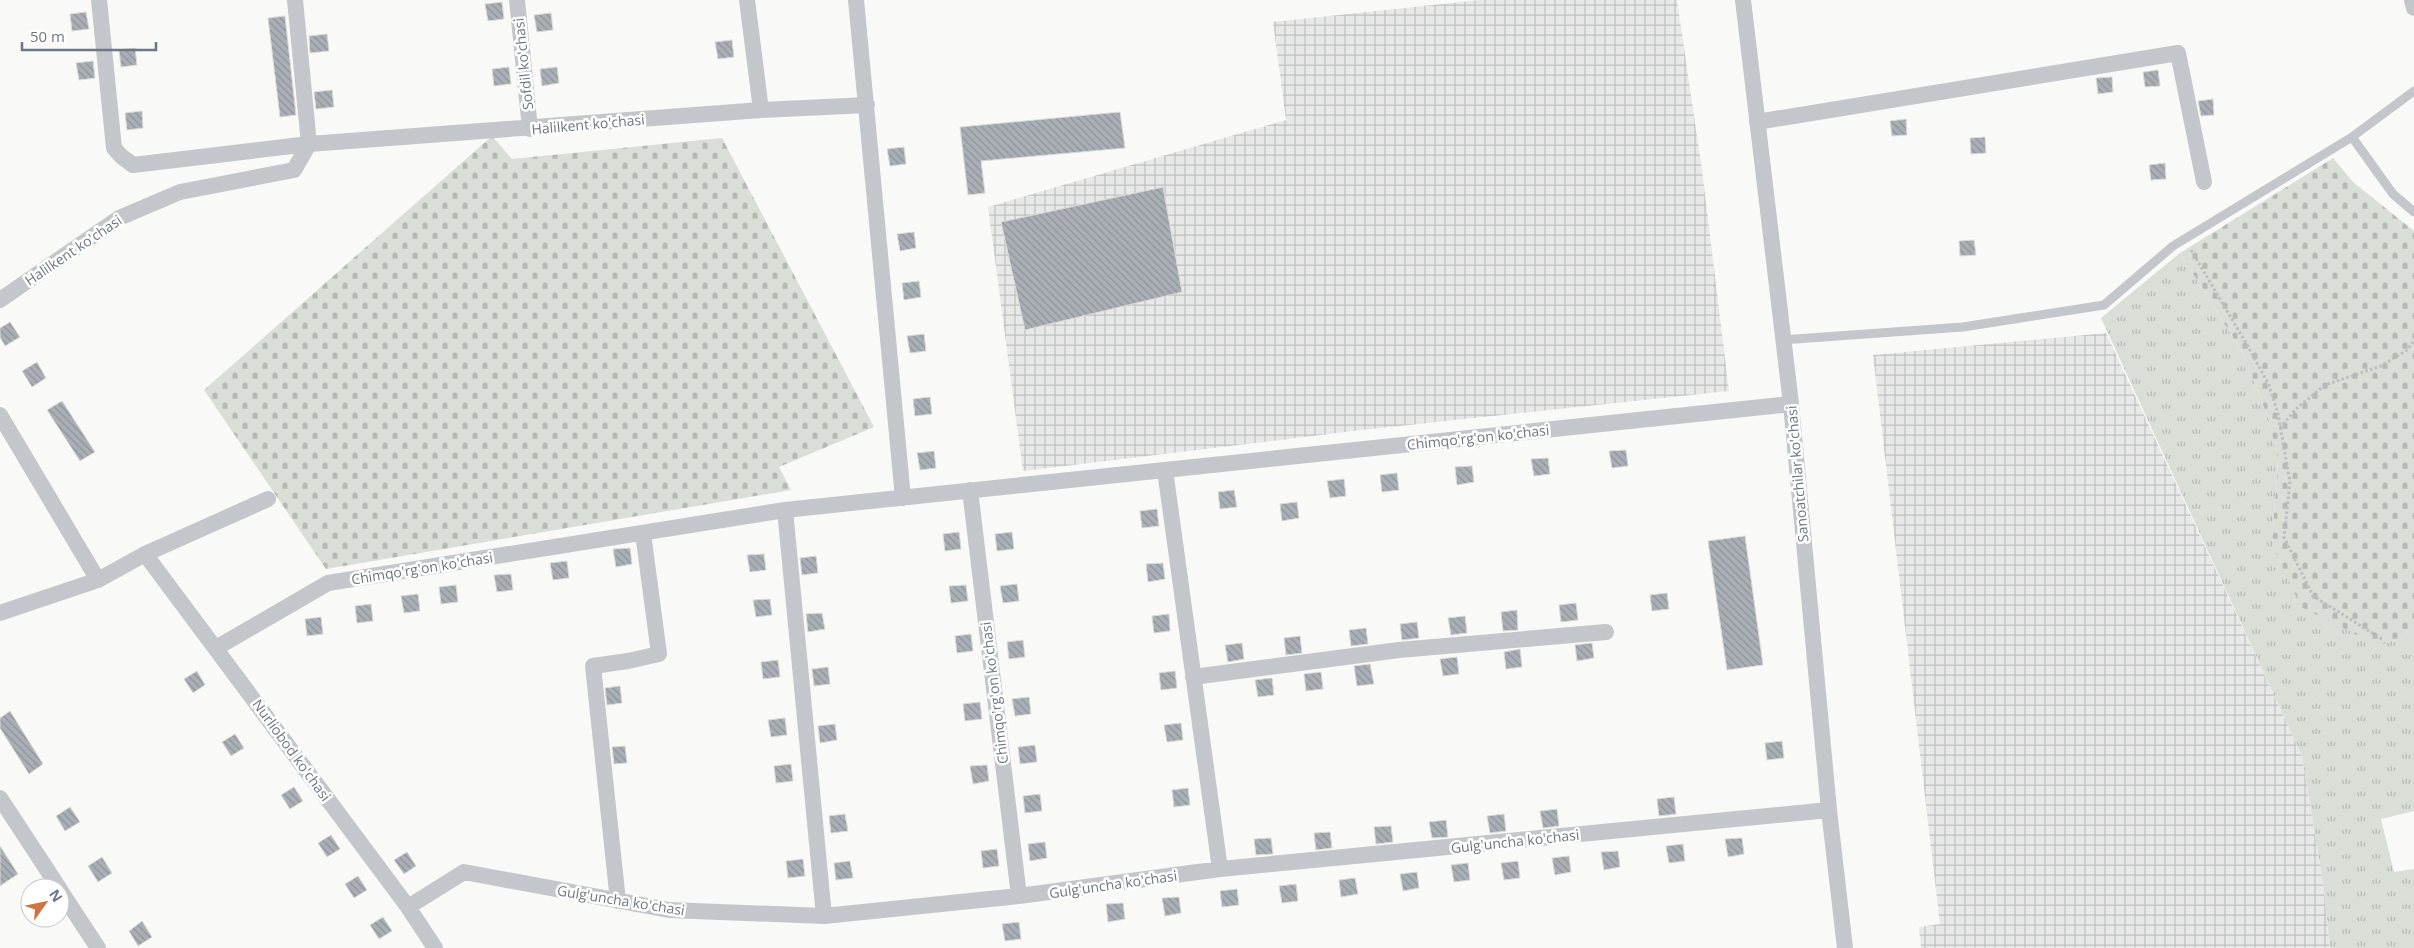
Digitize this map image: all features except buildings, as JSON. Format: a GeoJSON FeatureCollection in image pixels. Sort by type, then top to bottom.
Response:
{"type":"FeatureCollection","features":[{"type":"Feature","properties":{"kind":"street","name":"Halilkent ko'chasi"},"geometry":{"type":"LineString","coordinates":[[99,0],[114,148],[120,156],[133,165],[309,144],[530,129],[761,110],[867,104]]}},
{"type":"Feature","properties":{"kind":"street"},"geometry":{"type":"LineString","coordinates":[[295,0],[309,144]]}},
{"type":"Feature","properties":{"kind":"street","name":"Sofdil ko'chasi"},"geometry":{"type":"LineString","coordinates":[[517,0],[530,129]]}},
{"type":"Feature","properties":{"kind":"street"},"geometry":{"type":"LineString","coordinates":[[747,0],[761,110]]}},
{"type":"Feature","properties":{"kind":"street"},"geometry":{"type":"LineString","coordinates":[[856,0],[904,498]]}},
{"type":"Feature","properties":{"kind":"street","name":"Sanoatchilar ko'chasi"},"geometry":{"type":"LineString","coordinates":[[1743,0],[1791,404],[1829,810],[1845,948]]}},
{"type":"Feature","properties":{"kind":"street"},"geometry":{"type":"LineString","coordinates":[[2412,0],[2414,8]]}},
{"type":"Feature","properties":{"kind":"street"},"geometry":{"type":"LineString","coordinates":[[1757,122],[2178,53],[2204,182]]}},
{"type":"Feature","properties":{"kind":"street","name":"Halilkent ko'chasi"},"geometry":{"type":"LineString","coordinates":[[0,300],[119,218],[180,192],[294,170],[309,144]]}},
{"type":"Feature","properties":{"kind":"street","name":"Chimqo'rg'on ko'chasi"},"geometry":{"type":"LineString","coordinates":[[216,648],[328,583],[785,510],[1791,404]]}},
{"type":"Feature","properties":{"kind":"street"},"geometry":{"type":"LineString","coordinates":[[0,415],[98,580]]}},
{"type":"Feature","properties":{"kind":"street"},"geometry":{"type":"LineString","coordinates":[[1165,470],[1220,870]]}},
{"type":"Feature","properties":{"kind":"street","name":"Chimqo'rg'on ko'chasi"},"geometry":{"type":"LineString","coordinates":[[970,490],[1019,896]]}},
{"type":"Feature","properties":{"kind":"street"},"geometry":{"type":"LineString","coordinates":[[0,613],[98,580],[145,554],[268,499]]}},
{"type":"Feature","properties":{"kind":"street"},"geometry":{"type":"LineString","coordinates":[[785,510],[824,916]]}},
{"type":"Feature","properties":{"kind":"street"},"geometry":{"type":"LineString","coordinates":[[618,901],[593,666],[659,654],[643,533]]}},
{"type":"Feature","properties":{"kind":"street","name":"Nurliobod ko'chasi"},"geometry":{"type":"LineString","coordinates":[[145,554],[408,907],[435,948]]}},
{"type":"Feature","properties":{"kind":"street"},"geometry":{"type":"LineString","coordinates":[[1194,677],[1399,650],[1606,632]]}},
{"type":"Feature","properties":{"kind":"street"},"geometry":{"type":"LineString","coordinates":[[0,798],[52,878]]}},
{"type":"Feature","properties":{"kind":"street","name":"Gulg'uncha ko'chasi"},"geometry":{"type":"LineString","coordinates":[[408,907],[464,872],[669,910],[824,916],[1019,896],[1220,870],[1829,810]]}},
{"type":"Feature","properties":{"kind":"street"},"geometry":{"type":"LineString","coordinates":[[70,906],[98,948]]}},
{"type":"Feature","properties":{"kind":"lane"},"geometry":{"type":"LineString","coordinates":[[1782,340],[1963,326],[2104,305],[2173,246],[2352,137],[2414,91]]}},
{"type":"Feature","properties":{"kind":"lane"},"geometry":{"type":"LineString","coordinates":[[2352,137],[2392,194],[2414,212]]}},
{"type":"Feature","properties":{"kind":"path"},"geometry":{"type":"LineString","coordinates":[[2184,239],[2269,385],[2280,428],[2290,482],[2284,538],[2313,596],[2382,639]]}},
{"type":"Feature","properties":{"kind":"path"},"geometry":{"type":"LineString","coordinates":[[2280,428],[2296,409],[2325,385],[2381,366],[2407,350],[2414,341]]}},
{"type":"Feature","properties":{"kind":"shaded area"},"geometry":{"type":"Polygon","coordinates":[[[1479,0],[1677,0],[1702,170],[1729,391],[1362,430],[1023,471],[988,207],[1286,120],[1273,22],[1479,0]]]}},
{"type":"Feature","properties":{"kind":"shaded area"},"geometry":{"type":"Polygon","coordinates":[[[2106,333],[2302,756],[2324,890],[2330,948],[1921,948],[1919,927],[1940,924],[1873,355],[2106,333]]]}},
{"type":"Feature","properties":{"kind":"green space"},"geometry":{"type":"Polygon","coordinates":[[[492,136],[512,159],[722,138],[874,427],[779,467],[791,490],[326,569],[204,390],[492,136]]]}},
{"type":"Feature","properties":{"kind":"green space"},"geometry":{"type":"Polygon","coordinates":[[[2333,158],[2353,182],[2414,231],[2414,632],[2379,646],[2301,607],[2272,544],[2278,460],[2268,417],[2242,352],[2180,253],[2333,158]]]}},
{"type":"Feature","properties":{"kind":"green space"},"geometry":{"type":"Polygon","coordinates":[[[2180,253],[2242,352],[2268,417],[2278,460],[2272,544],[2379,646],[2414,632],[2414,811],[2381,819],[2394,872],[2414,869],[2414,948],[2330,948],[2324,890],[2302,756],[2101,318],[2180,253]]]}}]}
